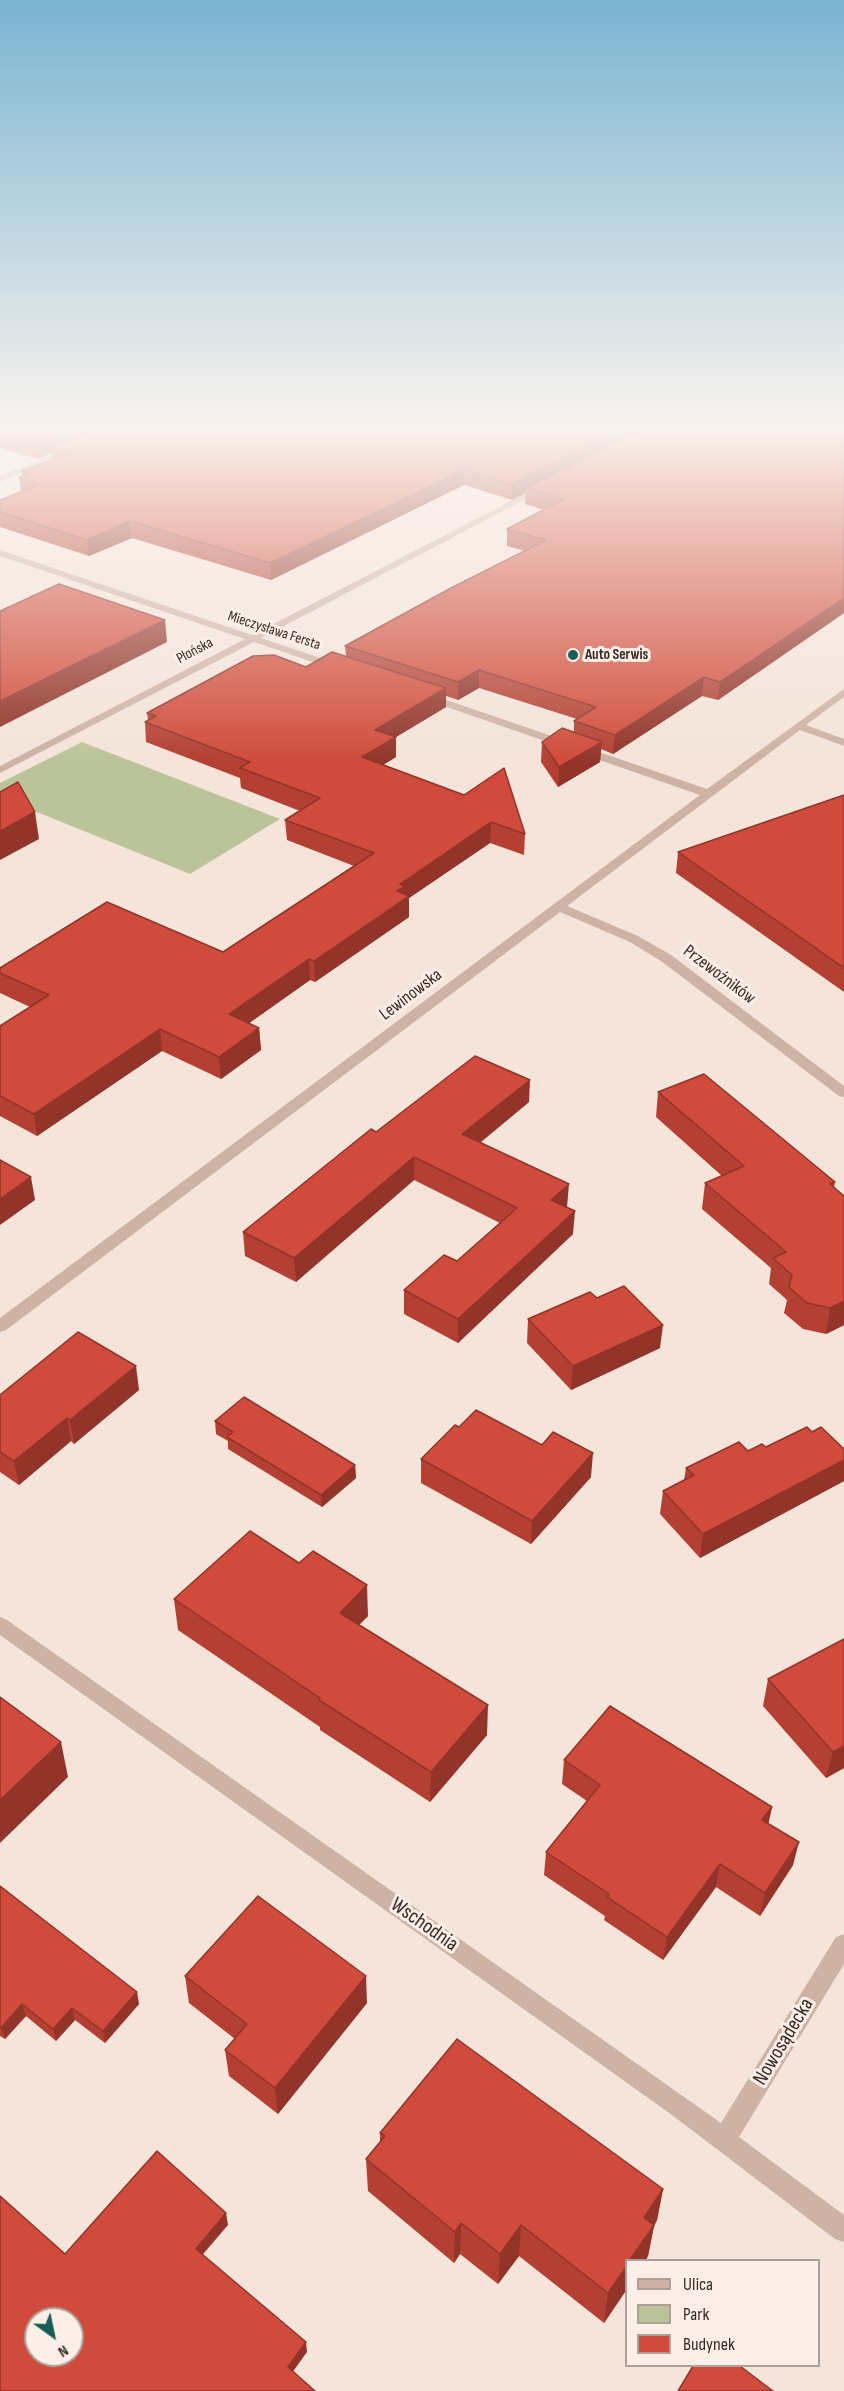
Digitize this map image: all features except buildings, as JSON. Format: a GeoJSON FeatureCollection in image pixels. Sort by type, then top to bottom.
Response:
{"type":"FeatureCollection","features":[{"type":"Feature","properties":{"kind":"street","name":"Płońska"},"geometry":{"type":"LineString","coordinates":[[0,770],[444,540]]}},
{"type":"Feature","properties":{"kind":"street","name":"Mieczysława Fersta"},"geometry":{"type":"LineString","coordinates":[[0,553],[339,668]]}},
{"type":"Feature","properties":{"kind":"street"},"geometry":{"type":"LineString","coordinates":[[417,693],[709,794]]}},
{"type":"Feature","properties":{"kind":"street","name":"Lewinowska"},"geometry":{"type":"LineString","coordinates":[[0,1326],[844,693]]}},
{"type":"Feature","properties":{"kind":"street"},"geometry":{"type":"LineString","coordinates":[[798,726],[844,743]]}},
{"type":"Feature","properties":{"kind":"street","name":"Przewoźników"},"geometry":{"type":"LineString","coordinates":[[559,907],[634,939],[666,958],[844,1093]]}},
{"type":"Feature","properties":{"kind":"street","name":"Wschodnia"},"geometry":{"type":"LineString","coordinates":[[0,1624],[724,2139],[844,2230]]}},
{"type":"Feature","properties":{"kind":"street","name":"Nowosądecka"},"geometry":{"type":"LineString","coordinates":[[724,2139],[844,1944]]}},
{"type":"Feature","properties":{"kind":"green space"},"geometry":{"type":"Polygon","coordinates":[[[82,742],[280,819],[190,874],[0,797],[0,783],[82,742]]]}},
{"type":"Feature","properties":{"kind":"place","name":"Auto Serwis"},"geometry":{"type":"Point","coordinates":[573,655]}}]}
